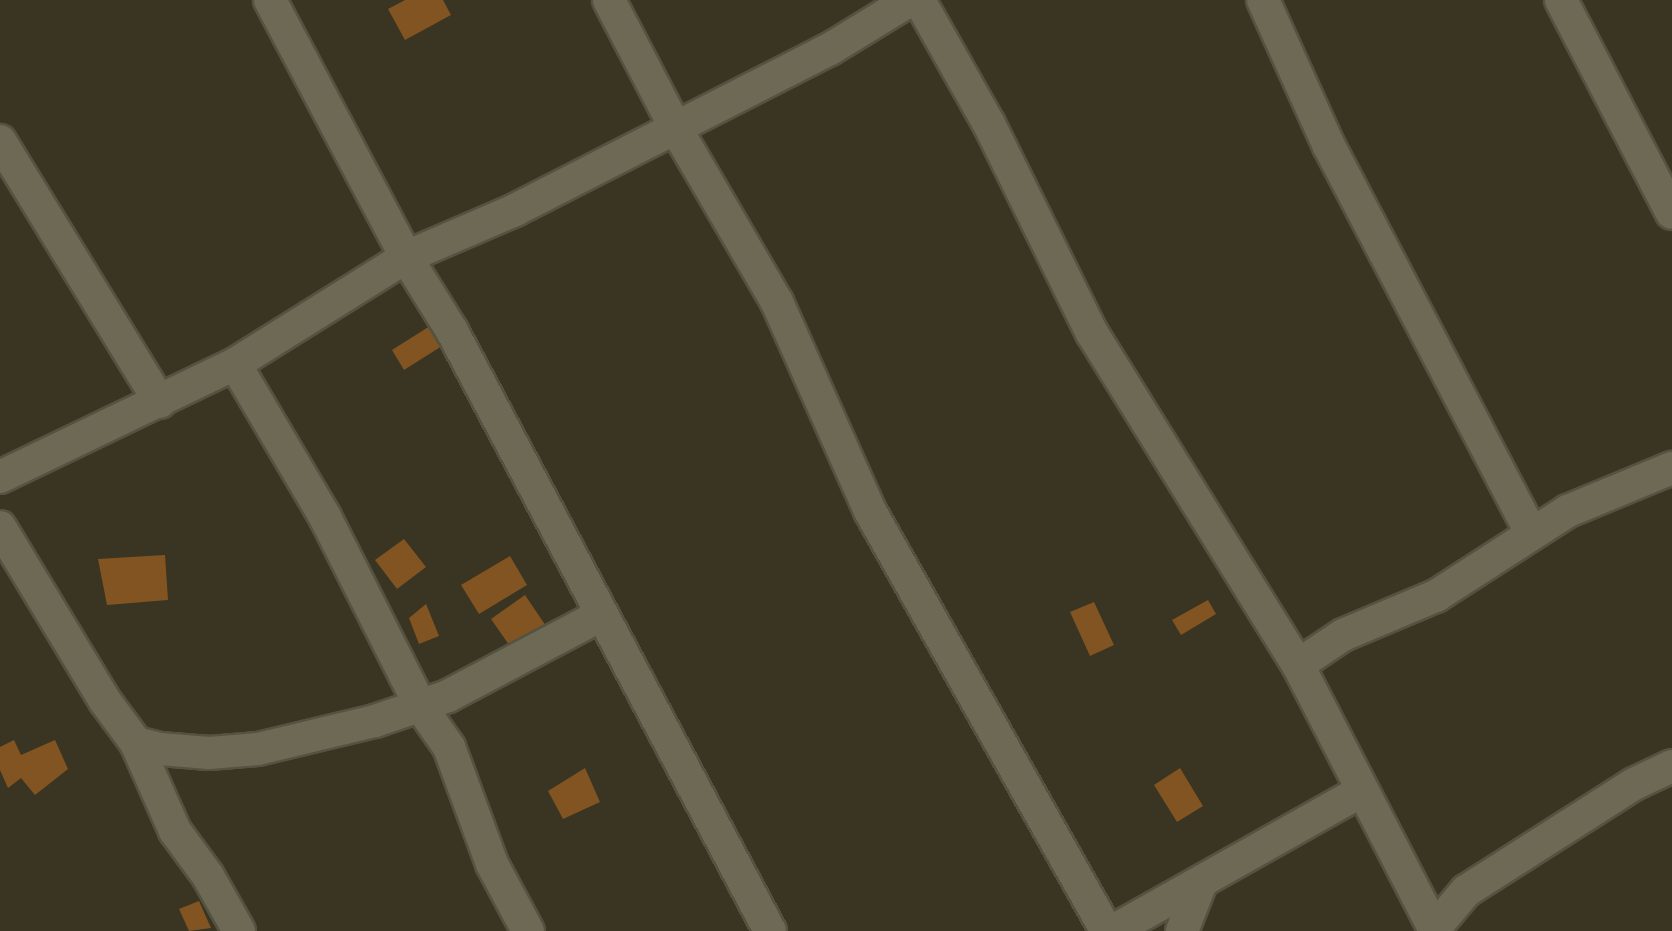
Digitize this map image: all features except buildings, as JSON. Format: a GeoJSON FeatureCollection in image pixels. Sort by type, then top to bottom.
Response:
{"type":"FeatureCollection","features":[{"type":"Feature","properties":{"kind":"street"},"geometry":{"type":"LineString","coordinates":[[270,0],[406,257],[452,331],[770,931]]}},
{"type":"Feature","properties":{"kind":"street"},"geometry":{"type":"LineString","coordinates":[[609,0],[675,127],[782,312],[870,511],[1107,931]]}},
{"type":"Feature","properties":{"kind":"street"},"geometry":{"type":"LineString","coordinates":[[0,477],[235,364],[406,257],[515,210],[830,49],[910,0]]}},
{"type":"Feature","properties":{"kind":"street"},"geometry":{"type":"LineString","coordinates":[[919,0],[989,124],[1092,333],[1298,665],[1435,930],[1466,891],[1634,784],[1672,766]]}},
{"type":"Feature","properties":{"kind":"street"},"geometry":{"type":"LineString","coordinates":[[1264,0],[1329,146],[1531,532]]}},
{"type":"Feature","properties":{"kind":"street"},"geometry":{"type":"LineString","coordinates":[[1561,0],[1672,213]]}},
{"type":"Feature","properties":{"kind":"street"},"geometry":{"type":"LineString","coordinates":[[0,141],[160,402]]}},
{"type":"Feature","properties":{"kind":"street"},"geometry":{"type":"LineString","coordinates":[[235,364],[325,517],[421,707],[449,747],[492,864],[528,931]]}},
{"type":"Feature","properties":{"kind":"street"},"geometry":{"type":"LineString","coordinates":[[1298,665],[1343,635],[1436,597],[1531,532],[1568,511],[1672,468]]}},
{"type":"Feature","properties":{"kind":"street"},"geometry":{"type":"LineString","coordinates":[[0,527],[31,571],[83,666],[136,743],[175,831],[208,876],[239,931]]}},
{"type":"Feature","properties":{"kind":"street"},"geometry":{"type":"LineString","coordinates":[[136,743],[209,753],[258,750],[421,707],[601,615]]}},
{"type":"Feature","properties":{"kind":"street"},"geometry":{"type":"LineString","coordinates":[[1113,931],[1361,790]]}},
{"type":"Feature","properties":{"kind":"street"},"geometry":{"type":"LineString","coordinates":[[1182,931],[1201,883]]}}]}
